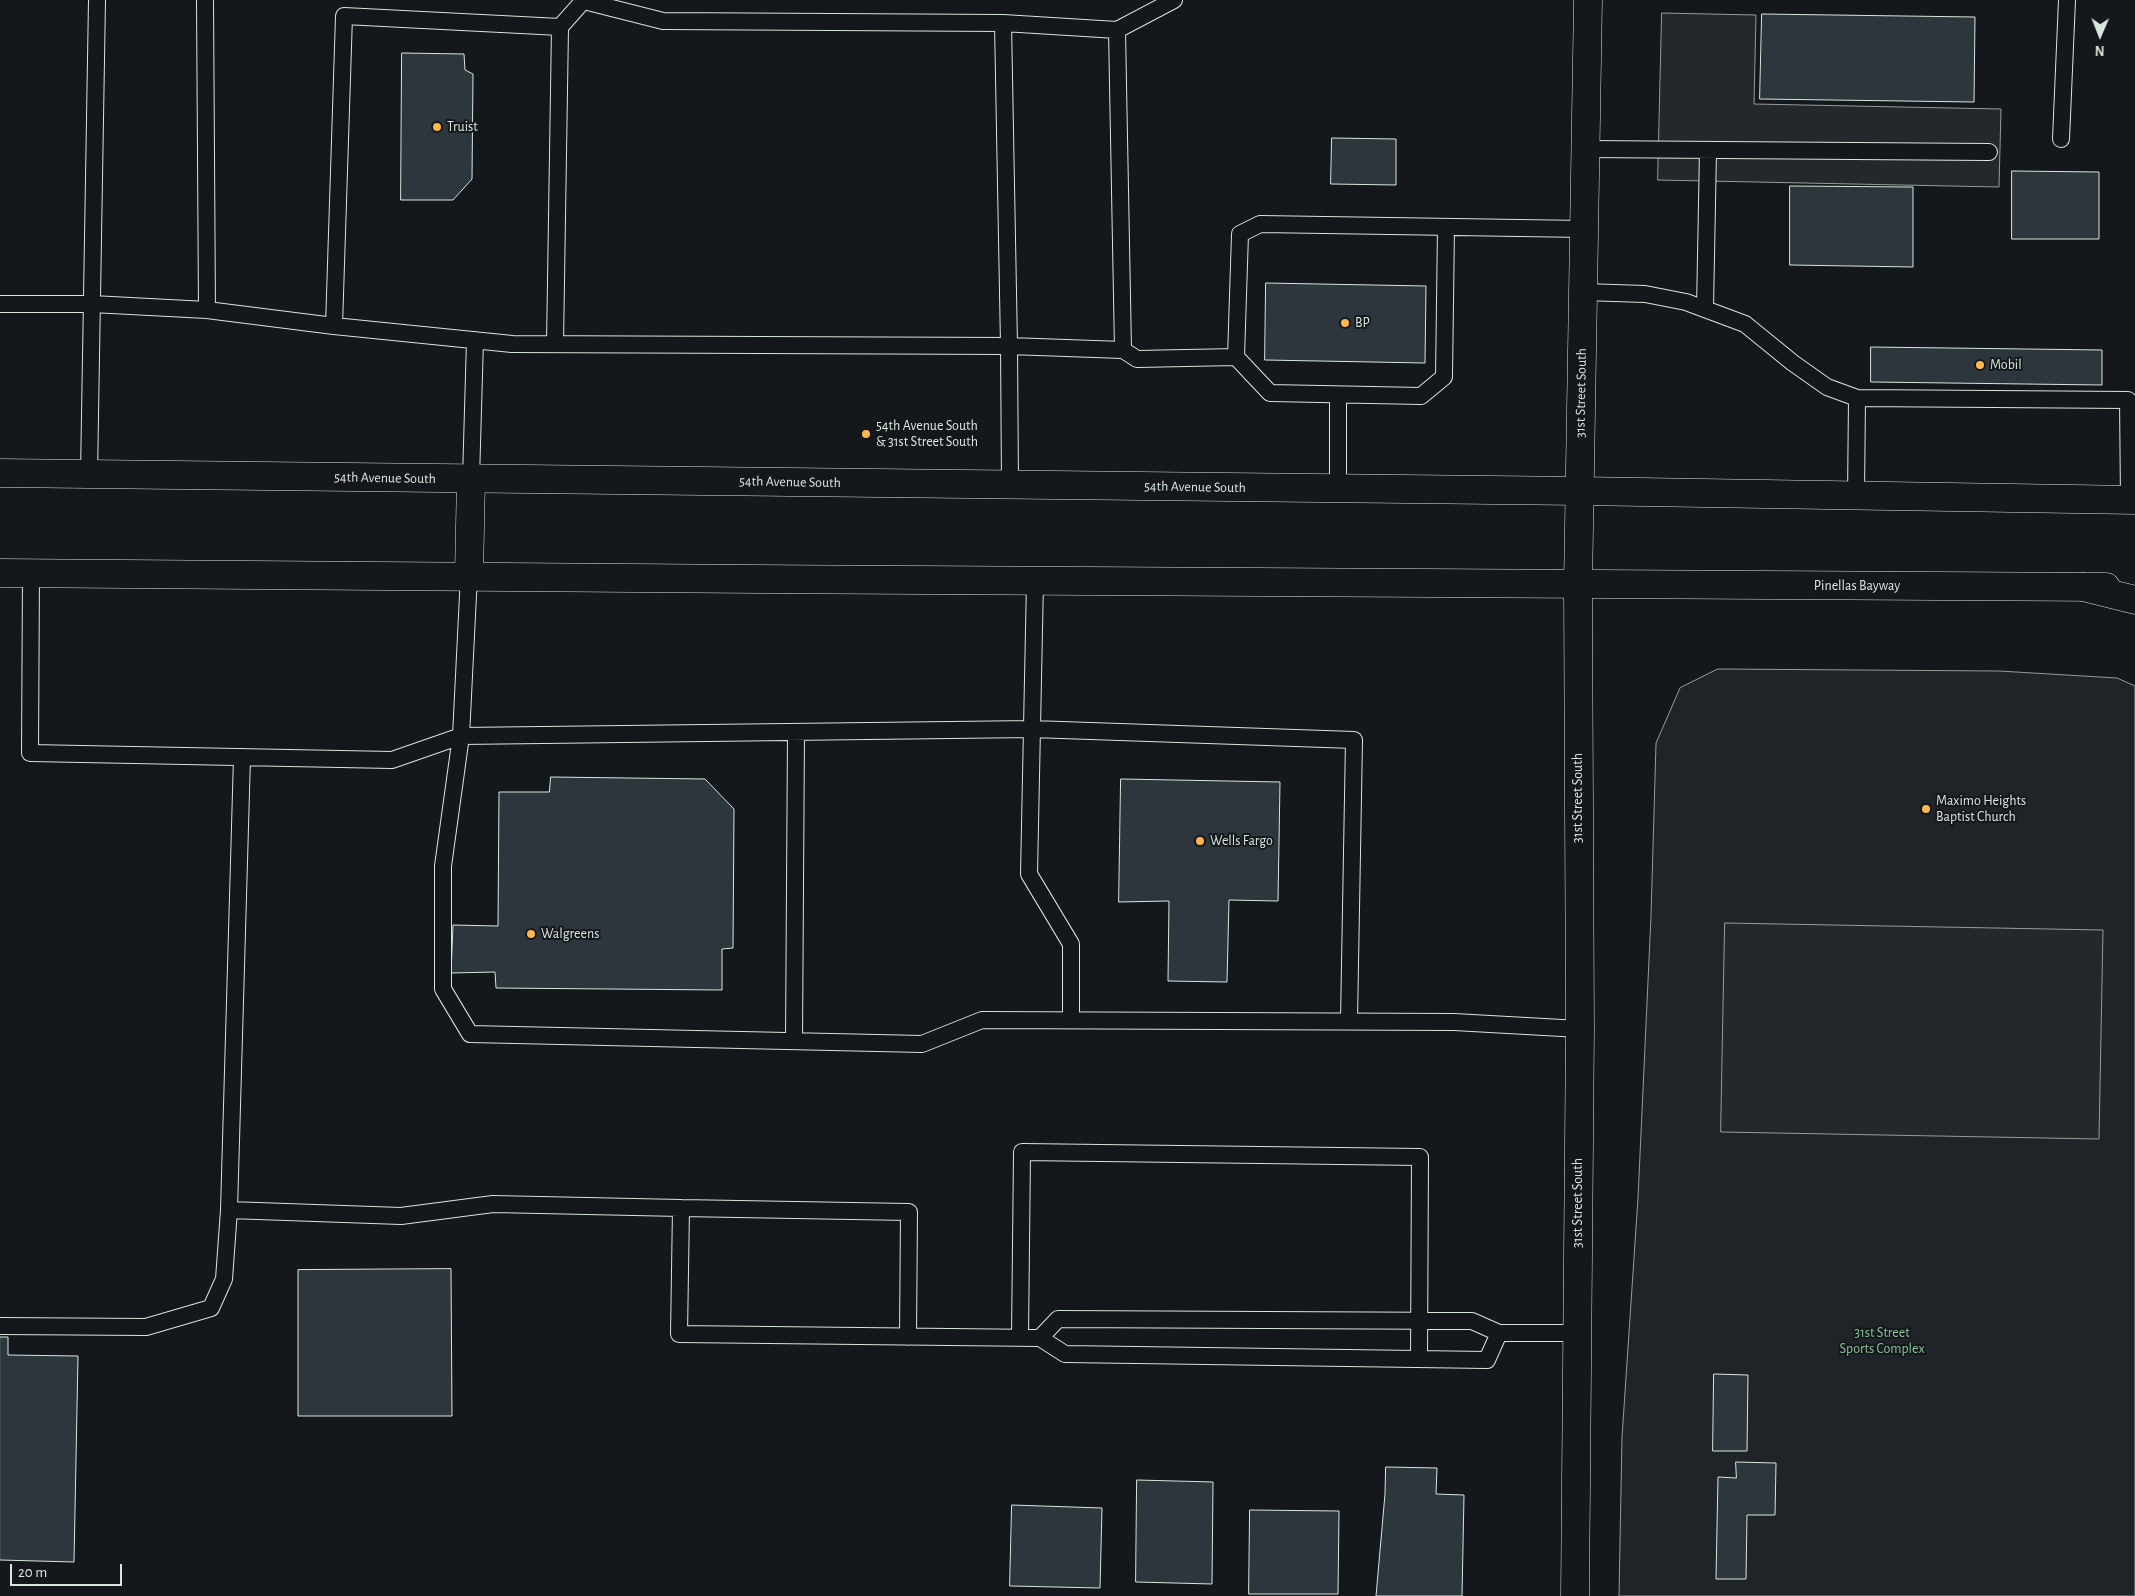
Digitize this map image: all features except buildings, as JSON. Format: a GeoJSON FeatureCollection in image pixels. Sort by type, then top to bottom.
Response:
{"type":"FeatureCollection","features":[{"type":"Feature","properties":{"kind":"main road","name":"31st Street South"},"geometry":{"type":"LineString","coordinates":[[1576,1596],[1580,1029],[1578,586],[1588,0]]}},
{"type":"Feature","properties":{"kind":"main road","name":"54th Avenue South"},"geometry":{"type":"LineString","coordinates":[[0,474],[1580,491]]}},
{"type":"Feature","properties":{"kind":"main road"},"geometry":{"type":"LineString","coordinates":[[469,575],[471,479]]}},
{"type":"Feature","properties":{"kind":"main road"},"geometry":{"type":"LineString","coordinates":[[1580,491],[2132,500]]}},
{"type":"Feature","properties":{"kind":"main road"},"geometry":{"type":"LineString","coordinates":[[0,573],[469,575],[1578,586]]}},
{"type":"Feature","properties":{"kind":"main road","name":"Pinellas Bayway"},"geometry":{"type":"LineString","coordinates":[[1578,586],[2135,586]]}},
{"type":"Feature","properties":{"kind":"main road"},"geometry":{"type":"LineString","coordinates":[[2083,586],[2135,600]]}},
{"type":"Feature","properties":{"kind":"lane"},"geometry":{"type":"LineString","coordinates":[[89,475],[97,0]]}},
{"type":"Feature","properties":{"kind":"lane"},"geometry":{"type":"LineString","coordinates":[[205,0],[207,310]]}},
{"type":"Feature","properties":{"kind":"lane"},"geometry":{"type":"LineString","coordinates":[[555,344],[560,27],[584,0],[663,21],[1003,23],[1117,30],[1174,0]]}},
{"type":"Feature","properties":{"kind":"lane"},"geometry":{"type":"LineString","coordinates":[[2061,139],[2067,0]]}},
{"type":"Feature","properties":{"kind":"lane"},"geometry":{"type":"LineString","coordinates":[[334,326],[344,16],[560,27]]}},
{"type":"Feature","properties":{"kind":"lane"},"geometry":{"type":"LineString","coordinates":[[1003,23],[1010,484]]}},
{"type":"Feature","properties":{"kind":"lane"},"geometry":{"type":"LineString","coordinates":[[1117,30],[1123,350]]}},
{"type":"Feature","properties":{"kind":"lane"},"geometry":{"type":"LineString","coordinates":[[1586,149],[1989,152]]}},
{"type":"Feature","properties":{"kind":"lane"},"geometry":{"type":"LineString","coordinates":[[1704,309],[1708,150]]}},
{"type":"Feature","properties":{"kind":"lane"},"geometry":{"type":"LineString","coordinates":[[1446,227],[1444,376],[1421,396],[1270,393],[1236,357],[1240,234],[1260,224],[1584,229]]}},
{"type":"Feature","properties":{"kind":"lane"},"geometry":{"type":"LineString","coordinates":[[1583,292],[1645,294],[1686,302],[1745,324],[1793,363],[1827,387],[1857,398],[2128,400],[2132,500]]}},
{"type":"Feature","properties":{"kind":"lane"},"geometry":{"type":"LineString","coordinates":[[0,304],[92,304],[207,310],[334,326],[512,344],[1009,346],[1123,350],[1138,359],[1236,357]]}},
{"type":"Feature","properties":{"kind":"lane"},"geometry":{"type":"LineString","coordinates":[[471,479],[475,340]]}},
{"type":"Feature","properties":{"kind":"lane"},"geometry":{"type":"LineString","coordinates":[[1338,395],[1338,488]]}},
{"type":"Feature","properties":{"kind":"lane"},"geometry":{"type":"LineString","coordinates":[[1856,496],[1857,398]]}},
{"type":"Feature","properties":{"kind":"lane"},"geometry":{"type":"LineString","coordinates":[[31,573],[30,753],[392,760],[461,736],[1032,728],[1354,740],[1349,1021]]}},
{"type":"Feature","properties":{"kind":"lane"},"geometry":{"type":"LineString","coordinates":[[469,575],[461,736],[443,866],[443,989],[470,1034],[922,1044],[982,1020],[1454,1022],[1580,1029]]}},
{"type":"Feature","properties":{"kind":"lane"},"geometry":{"type":"LineString","coordinates":[[1035,581],[1029,874],[1071,944],[1071,1020]]}},
{"type":"Feature","properties":{"kind":"lane"},"geometry":{"type":"LineString","coordinates":[[794,1041],[796,732]]}},
{"type":"Feature","properties":{"kind":"lane"},"geometry":{"type":"LineString","coordinates":[[0,1326],[146,1327],[211,1308],[224,1279],[229,1210],[242,757]]}},
{"type":"Feature","properties":{"kind":"lane"},"geometry":{"type":"LineString","coordinates":[[1020,1337],[1022,1152],[1420,1157],[1419,1359]]}},
{"type":"Feature","properties":{"kind":"lane"},"geometry":{"type":"LineString","coordinates":[[229,1210],[402,1216],[493,1204],[909,1212],[908,1336]]}},
{"type":"Feature","properties":{"kind":"lane"},"geometry":{"type":"LineString","coordinates":[[681,1208],[679,1334],[1020,1337],[1040,1338],[1065,1354],[1487,1360],[1499,1333]]}},
{"type":"Feature","properties":{"kind":"lane"},"geometry":{"type":"LineString","coordinates":[[1040,1338],[1058,1319],[1472,1321],[1499,1333],[1577,1333]]}},
{"type":"Feature","properties":{"kind":"green space","name":"31st Street Sports Complex"},"geometry":{"type":"Polygon","coordinates":[[[1718,669],[1999,671],[2117,678],[2135,686],[2135,1596],[1619,1596],[1622,1437],[1638,1198],[1651,916],[1656,743],[1680,688],[1718,669]]]}},
{"type":"Feature","properties":{"kind":"shaded area"},"geometry":{"type":"Polygon","coordinates":[[[1662,13],[1756,15],[1754,104],[2001,109],[1999,187],[1658,180],[1662,13]]]}},
{"type":"Feature","properties":{"kind":"shaded area"},"geometry":{"type":"Polygon","coordinates":[[[1725,923],[2103,930],[2099,1139],[1721,1132],[1725,923]]]}},
{"type":"Feature","properties":{"kind":"place","name":"Truist"},"geometry":{"type":"Point","coordinates":[437,127]}},
{"type":"Feature","properties":{"kind":"place","name":"BP"},"geometry":{"type":"Point","coordinates":[1345,323]}},
{"type":"Feature","properties":{"kind":"place","name":"Mobil"},"geometry":{"type":"Point","coordinates":[1980,365]}},
{"type":"Feature","properties":{"kind":"place","name":"54th Avenue South & 31st Street South"},"geometry":{"type":"Point","coordinates":[866,434]}},
{"type":"Feature","properties":{"kind":"place","name":"Maximo Heights Baptist Church"},"geometry":{"type":"Point","coordinates":[1926,809]}},
{"type":"Feature","properties":{"kind":"place","name":"Wells Fargo"},"geometry":{"type":"Point","coordinates":[1200,841]}},
{"type":"Feature","properties":{"kind":"place","name":"Walgreens"},"geometry":{"type":"Point","coordinates":[531,934]}}]}
